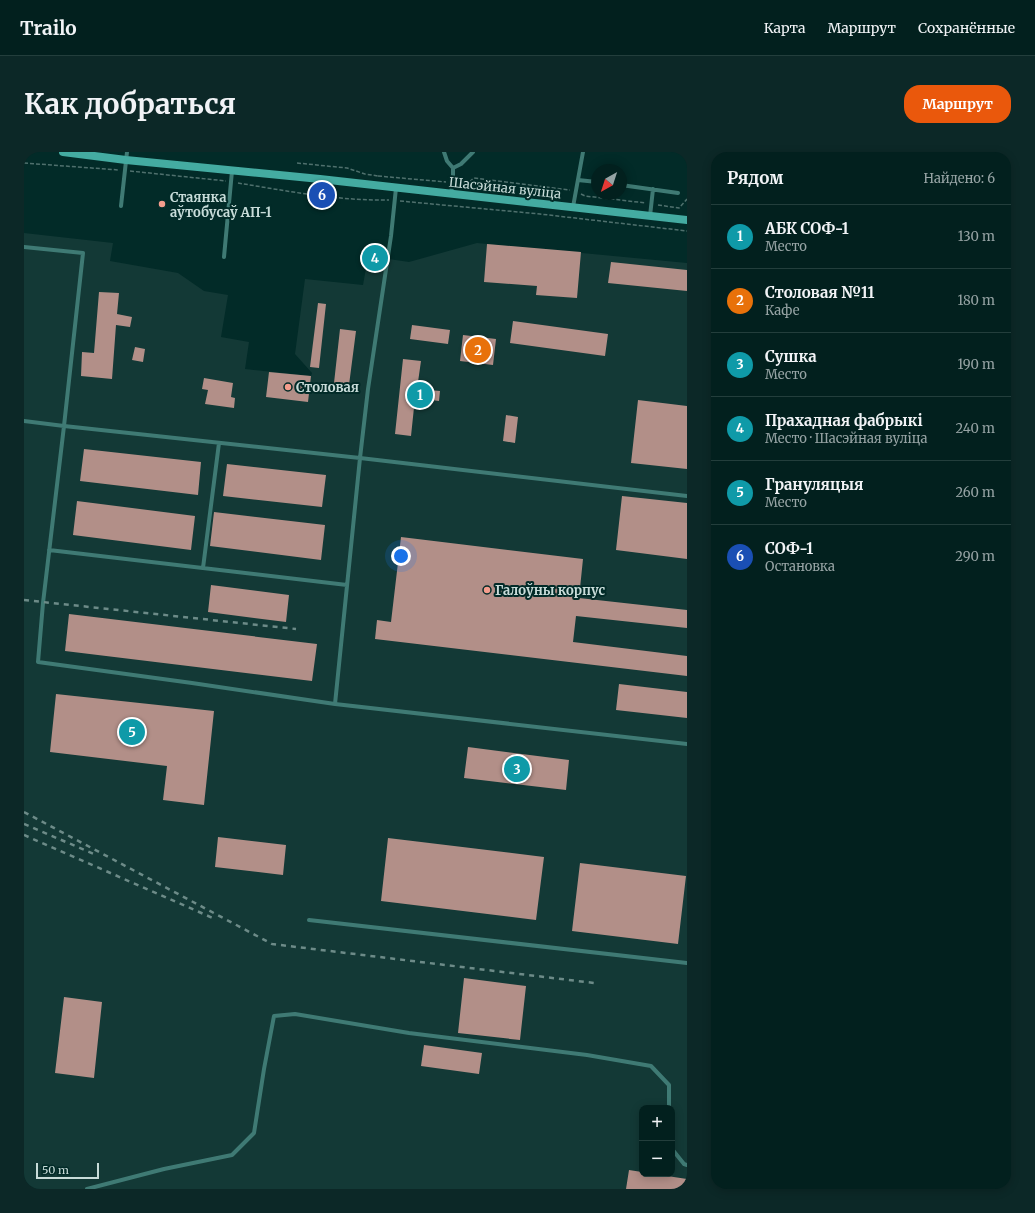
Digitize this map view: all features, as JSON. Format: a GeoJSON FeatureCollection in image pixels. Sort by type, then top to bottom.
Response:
{"type":"FeatureCollection","features":[{"type":"Feature","properties":{"kind":"main road","name":"Шасэйная вуліца"},"geometry":{"type":"LineString","coordinates":[[63,152],[127,156],[232,170],[687,220]]}},
{"type":"Feature","properties":{"kind":"lane"},"geometry":{"type":"LineString","coordinates":[[444,152],[447,161],[453,168],[451,194]]}},
{"type":"Feature","properties":{"kind":"lane"},"geometry":{"type":"LineString","coordinates":[[453,168],[461,164],[472,152]]}},
{"type":"Feature","properties":{"kind":"lane"},"geometry":{"type":"LineString","coordinates":[[573,207],[583,152]]}},
{"type":"Feature","properties":{"kind":"lane"},"geometry":{"type":"LineString","coordinates":[[121,206],[127,156]]}},
{"type":"Feature","properties":{"kind":"lane"},"geometry":{"type":"LineString","coordinates":[[224,257],[232,170]]}},
{"type":"Feature","properties":{"kind":"lane"},"geometry":{"type":"LineString","coordinates":[[578,180],[591,181]]}},
{"type":"Feature","properties":{"kind":"lane"},"geometry":{"type":"LineString","coordinates":[[627,186],[678,193]]}},
{"type":"Feature","properties":{"kind":"lane"},"geometry":{"type":"LineString","coordinates":[[335,704],[368,389],[391,236],[396,188]]}},
{"type":"Feature","properties":{"kind":"lane"},"geometry":{"type":"LineString","coordinates":[[650,216],[653,190]]}},
{"type":"Feature","properties":{"kind":"lane"},"geometry":{"type":"LineString","coordinates":[[24,248],[83,253],[43,603],[38,662],[335,704],[687,744]]}},
{"type":"Feature","properties":{"kind":"lane"},"geometry":{"type":"LineString","coordinates":[[24,421],[687,496]]}},
{"type":"Feature","properties":{"kind":"lane"},"geometry":{"type":"LineString","coordinates":[[203,568],[219,443]]}},
{"type":"Feature","properties":{"kind":"lane"},"geometry":{"type":"LineString","coordinates":[[49,550],[347,585]]}},
{"type":"Feature","properties":{"kind":"lane"},"geometry":{"type":"LineString","coordinates":[[308,920],[687,963]]}},
{"type":"Feature","properties":{"kind":"lane"},"geometry":{"type":"LineString","coordinates":[[87,1189],[164,1169],[232,1156],[254,1133],[274,1016],[295,1014],[409,1033],[651,1066],[669,1085],[669,1105]]}},
{"type":"Feature","properties":{"kind":"lane"},"geometry":{"type":"LineString","coordinates":[[675,1153],[684,1164],[687,1165]]}},
{"type":"Feature","properties":{"kind":"path"},"geometry":{"type":"LineString","coordinates":[[297,163],[347,168],[365,174],[378,176],[468,184],[474,178],[568,189],[585,196],[680,208],[687,199]]}},
{"type":"Feature","properties":{"kind":"path"},"geometry":{"type":"LineString","coordinates":[[24,164],[125,170],[359,199],[394,200],[540,214],[687,231]]}},
{"type":"Feature","properties":{"kind":"path"},"geometry":{"type":"LineString","coordinates":[[377,186],[378,176]]}},
{"type":"Feature","properties":{"kind":"shaded area"},"geometry":{"type":"Polygon","coordinates":[[[24,233],[113,243],[110,261],[178,273],[204,291],[228,295],[221,337],[249,342],[245,369],[311,376],[312,373],[295,354],[305,279],[363,285],[371,248],[382,250],[382,258],[409,262],[477,243],[687,263],[687,1189],[24,1189],[24,233]]]}},
{"type":"Feature","properties":{"kind":"building"},"geometry":{"type":"Polygon","coordinates":[[[487,244],[581,252],[577,298],[536,295],[537,286],[484,282],[487,244]]]}},
{"type":"Feature","properties":{"kind":"building"},"geometry":{"type":"Polygon","coordinates":[[[371,250],[381,251],[379,266],[370,265],[371,250]]]}},
{"type":"Feature","properties":{"kind":"building"},"geometry":{"type":"Polygon","coordinates":[[[611,262],[687,270],[687,291],[608,283],[611,262]]]}},
{"type":"Feature","properties":{"kind":"building"},"geometry":{"type":"Polygon","coordinates":[[[99,292],[119,293],[117,314],[132,317],[130,327],[116,325],[112,379],[81,376],[82,352],[94,353],[99,292]]]}},
{"type":"Feature","properties":{"kind":"building"},"geometry":{"type":"Polygon","coordinates":[[[318,303],[326,304],[319,368],[310,367],[318,303]]]}},
{"type":"Feature","properties":{"kind":"building"},"geometry":{"type":"Polygon","coordinates":[[[513,321],[608,334],[605,356],[510,343],[513,321]]]}},
{"type":"Feature","properties":{"kind":"building"},"geometry":{"type":"Polygon","coordinates":[[[412,325],[450,330],[448,344],[410,339],[412,325]]]}},
{"type":"Feature","properties":{"kind":"building"},"geometry":{"type":"Polygon","coordinates":[[[340,329],[356,331],[349,385],[334,383],[340,329]]]}},
{"type":"Feature","properties":{"kind":"building"},"geometry":{"type":"Polygon","coordinates":[[[463,335],[496,339],[493,365],[460,361],[463,335]]]}},
{"type":"Feature","properties":{"kind":"building"},"geometry":{"type":"Polygon","coordinates":[[[135,347],[145,349],[143,362],[132,360],[135,347]]]}},
{"type":"Feature","properties":{"kind":"building"},"geometry":{"type":"Polygon","coordinates":[[[403,359],[421,361],[417,389],[440,391],[439,401],[415,398],[411,436],[395,434],[403,359]]]}},
{"type":"Feature","properties":{"kind":"building","name":"Столовая"},"geometry":{"type":"Polygon","coordinates":[[[269,372],[311,376],[308,402],[266,397],[269,372]]]}},
{"type":"Feature","properties":{"kind":"building"},"geometry":{"type":"Polygon","coordinates":[[[204,378],[233,383],[231,397],[235,398],[234,408],[205,404],[208,390],[202,389],[204,378]]]}},
{"type":"Feature","properties":{"kind":"building"},"geometry":{"type":"Polygon","coordinates":[[[638,400],[687,406],[687,469],[631,463],[638,400]]]}},
{"type":"Feature","properties":{"kind":"building"},"geometry":{"type":"Polygon","coordinates":[[[506,415],[518,417],[515,443],[503,441],[506,415]]]}},
{"type":"Feature","properties":{"kind":"building"},"geometry":{"type":"Polygon","coordinates":[[[84,449],[201,462],[198,495],[80,481],[84,449]]]}},
{"type":"Feature","properties":{"kind":"building"},"geometry":{"type":"Polygon","coordinates":[[[227,464],[326,475],[322,507],[223,496],[227,464]]]}},
{"type":"Feature","properties":{"kind":"building"},"geometry":{"type":"Polygon","coordinates":[[[622,496],[687,503],[687,559],[616,550],[622,496]]]}},
{"type":"Feature","properties":{"kind":"building"},"geometry":{"type":"Polygon","coordinates":[[[77,501],[195,516],[191,550],[73,535],[77,501]]]}},
{"type":"Feature","properties":{"kind":"building"},"geometry":{"type":"Polygon","coordinates":[[[214,512],[325,525],[321,560],[210,546],[214,512]]]}},
{"type":"Feature","properties":{"kind":"building","name":"Галоўны корпус"},"geometry":{"type":"Polygon","coordinates":[[[401,537],[583,559],[579,598],[687,610],[687,628],[576,616],[573,642],[687,656],[687,676],[375,639],[377,620],[391,622],[401,537]]]}},
{"type":"Feature","properties":{"kind":"building"},"geometry":{"type":"Polygon","coordinates":[[[211,585],[289,595],[286,622],[208,612],[211,585]]]}},
{"type":"Feature","properties":{"kind":"building"},"geometry":{"type":"Polygon","coordinates":[[[69,614],[317,644],[312,681],[65,651],[69,614]]]}},
{"type":"Feature","properties":{"kind":"building"},"geometry":{"type":"Polygon","coordinates":[[[619,684],[687,692],[687,718],[616,710],[619,684]]]}},
{"type":"Feature","properties":{"kind":"building"},"geometry":{"type":"Polygon","coordinates":[[[56,694],[214,711],[204,805],[163,800],[167,766],[50,752],[56,694]]]}},
{"type":"Feature","properties":{"kind":"building"},"geometry":{"type":"Polygon","coordinates":[[[468,747],[569,760],[566,790],[464,778],[468,747]]]}},
{"type":"Feature","properties":{"kind":"building"},"geometry":{"type":"Polygon","coordinates":[[[218,837],[286,845],[283,875],[215,867],[218,837]]]}},
{"type":"Feature","properties":{"kind":"building"},"geometry":{"type":"Polygon","coordinates":[[[388,838],[544,857],[536,920],[381,901],[388,838]]]}},
{"type":"Feature","properties":{"kind":"building"},"geometry":{"type":"Polygon","coordinates":[[[580,863],[686,876],[678,944],[572,931],[580,863]]]}},
{"type":"Feature","properties":{"kind":"building"},"geometry":{"type":"Polygon","coordinates":[[[464,978],[526,986],[520,1040],[458,1033],[464,978]]]}},
{"type":"Feature","properties":{"kind":"building"},"geometry":{"type":"Polygon","coordinates":[[[64,997],[102,1002],[94,1078],[55,1073],[64,997]]]}},
{"type":"Feature","properties":{"kind":"building"},"geometry":{"type":"Polygon","coordinates":[[[424,1045],[482,1053],[479,1074],[421,1066],[424,1045]]]}},
{"type":"Feature","properties":{"kind":"building"},"geometry":{"type":"Polygon","coordinates":[[[629,1170],[639,1172],[639,1177],[674,1177],[687,1179],[687,1189],[626,1189],[629,1170]]]}},
{"type":"Feature","properties":{"kind":"railway"},"geometry":{"type":"LineString","coordinates":[[24,600],[296,629]]}},
{"type":"Feature","properties":{"kind":"railway"},"geometry":{"type":"LineString","coordinates":[[24,812],[272,944],[594,983]]}},
{"type":"Feature","properties":{"kind":"railway"},"geometry":{"type":"LineString","coordinates":[[24,824],[94,854]]}},
{"type":"Feature","properties":{"kind":"railway"},"geometry":{"type":"LineString","coordinates":[[24,835],[215,919]]}},
{"type":"Feature","properties":{"kind":"place","name":"СОФ-1"},"geometry":{"type":"Point","coordinates":[322,195]}},
{"type":"Feature","properties":{"kind":"place","name":"Стаянка аўтобусаў АП-1"},"geometry":{"type":"Point","coordinates":[162,204]}},
{"type":"Feature","properties":{"kind":"place","name":"Прахадная фабрыкі"},"geometry":{"type":"Point","coordinates":[375,258]}},
{"type":"Feature","properties":{"kind":"place","name":"Столовая №11"},"geometry":{"type":"Point","coordinates":[478,350]}},
{"type":"Feature","properties":{"kind":"place","name":"Столовая"},"geometry":{"type":"Point","coordinates":[288,387]}},
{"type":"Feature","properties":{"kind":"place","name":"АБК СОФ-1"},"geometry":{"type":"Point","coordinates":[420,395]}},
{"type":"Feature","properties":{"kind":"place","name":"Галоўны корпус"},"geometry":{"type":"Point","coordinates":[487,590]}},
{"type":"Feature","properties":{"kind":"place","name":"Грануляцыя"},"geometry":{"type":"Point","coordinates":[132,732]}},
{"type":"Feature","properties":{"kind":"place","name":"Сушка"},"geometry":{"type":"Point","coordinates":[517,769]}}]}
